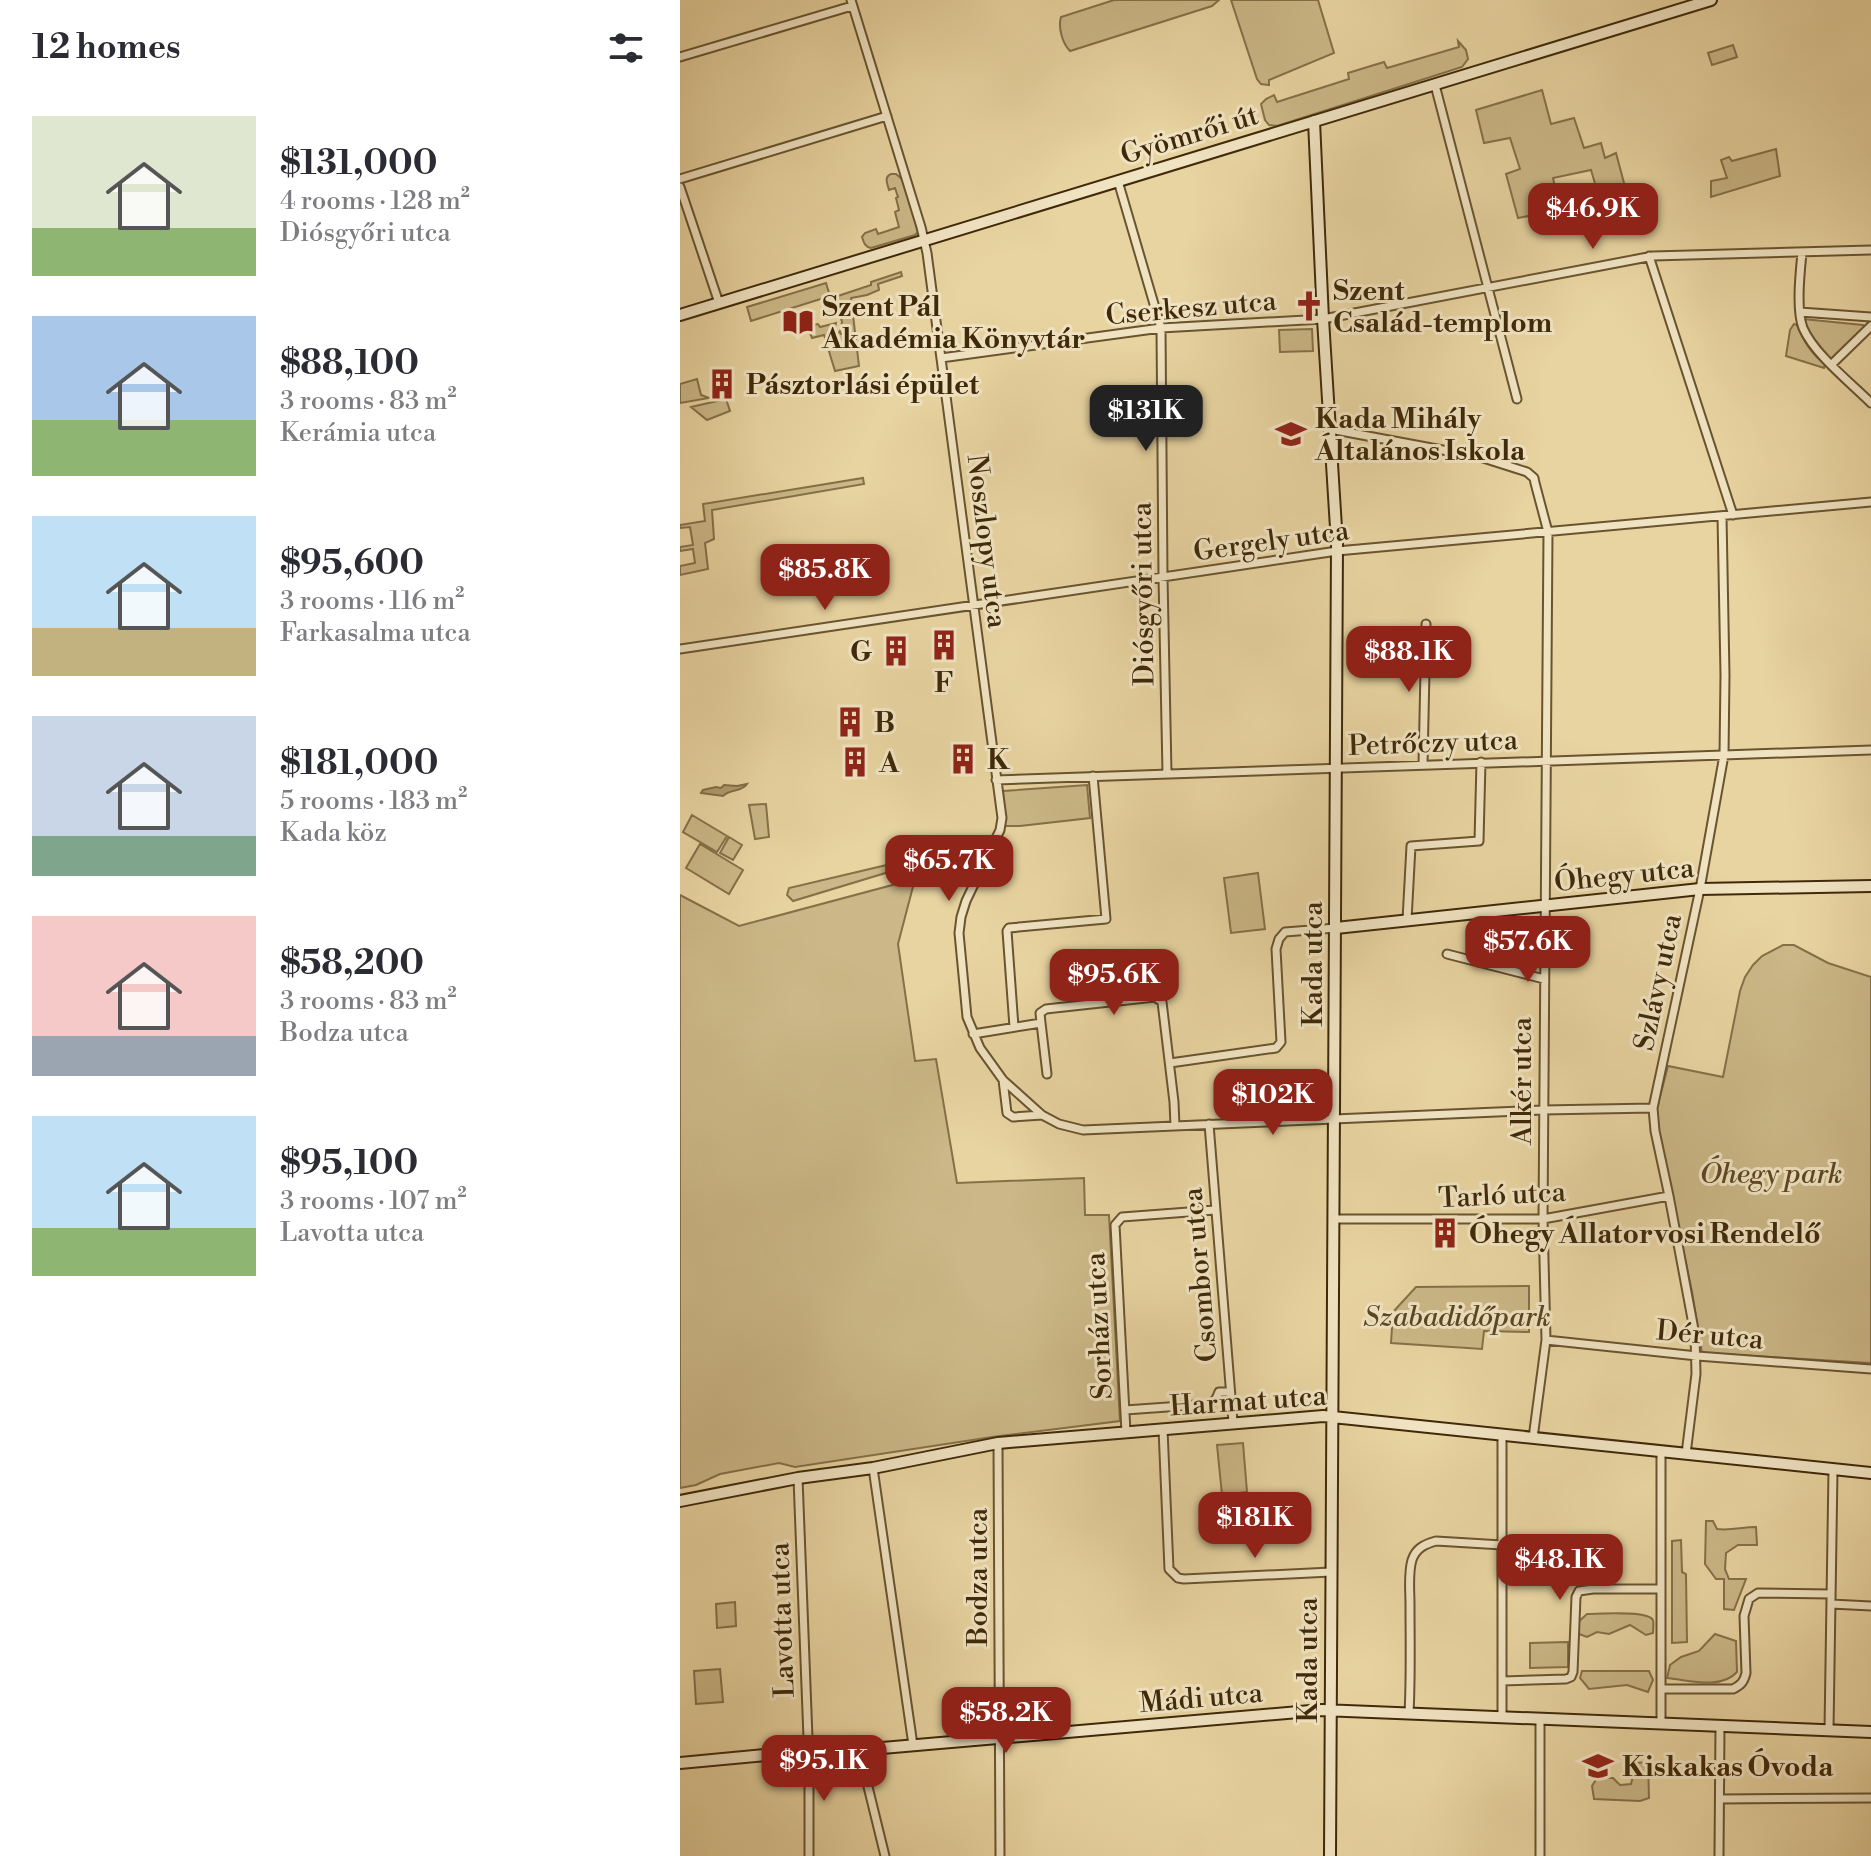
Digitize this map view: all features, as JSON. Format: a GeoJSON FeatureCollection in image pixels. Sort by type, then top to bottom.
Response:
{"type":"FeatureCollection","features":[{"type":"Feature","properties":{"kind":"street","name":"Gyömrői út"},"geometry":{"type":"LineString","coordinates":[[680,315],[1711,0]]}},
{"type":"Feature","properties":{"kind":"street"},"geometry":{"type":"LineString","coordinates":[[680,57],[852,3]]}},
{"type":"Feature","properties":{"kind":"street","name":"Noszlopy utca"},"geometry":{"type":"LineString","coordinates":[[852,3],[925,240],[1002,818],[1000,830],[966,901],[959,933],[967,1017],[980,1048],[1003,1080],[1042,1115],[1059,1124],[1083,1130],[1653,1108]]}},
{"type":"Feature","properties":{"kind":"street"},"geometry":{"type":"LineString","coordinates":[[1435,85],[1517,399]]}},
{"type":"Feature","properties":{"kind":"street"},"geometry":{"type":"LineString","coordinates":[[680,179],[887,116]]}},
{"type":"Feature","properties":{"kind":"street","name":"Kada utca"},"geometry":{"type":"LineString","coordinates":[[1314,121],[1337,551],[1330,1856]]}},
{"type":"Feature","properties":{"kind":"street","name":"Diósgyőri utca"},"geometry":{"type":"LineString","coordinates":[[1118,181],[1161,328],[1167,773]]}},
{"type":"Feature","properties":{"kind":"street"},"geometry":{"type":"LineString","coordinates":[[680,187],[719,303]]}},
{"type":"Feature","properties":{"kind":"street","name":"Cserkesz utca"},"geometry":{"type":"LineString","coordinates":[[941,358],[1161,328],[1323,319],[1649,256],[1871,250]]}},
{"type":"Feature","properties":{"kind":"street"},"geometry":{"type":"LineString","coordinates":[[1802,253],[1802,326],[1832,364],[1871,403]]}},
{"type":"Feature","properties":{"kind":"street"},"geometry":{"type":"LineString","coordinates":[[1649,256],[1733,515]]}},
{"type":"Feature","properties":{"kind":"street"},"geometry":{"type":"LineString","coordinates":[[1800,312],[1871,317]]}},
{"type":"Feature","properties":{"kind":"street"},"geometry":{"type":"LineString","coordinates":[[1832,364],[1871,326]]}},
{"type":"Feature","properties":{"kind":"street","name":"Alkér utca"},"geometry":{"type":"LineString","coordinates":[[1330,429],[1480,457],[1527,472],[1534,478],[1548,532],[1543,1110],[1546,1340],[1533,1438]]}},
{"type":"Feature","properties":{"kind":"street","name":"Gergely utca"},"geometry":{"type":"LineString","coordinates":[[680,649],[1337,551],[1871,502]]}},
{"type":"Feature","properties":{"kind":"street","name":"Szlávy utca"},"geometry":{"type":"LineString","coordinates":[[1686,1454],[1696,1374],[1695,1335],[1653,1108],[1700,889],[1724,755],[1722,516]]}},
{"type":"Feature","properties":{"kind":"street"},"geometry":{"type":"LineString","coordinates":[[1423,764],[1426,624]]}},
{"type":"Feature","properties":{"kind":"street","name":"Petrőczy utca"},"geometry":{"type":"LineString","coordinates":[[996,780],[1871,750]]}},
{"type":"Feature","properties":{"kind":"street"},"geometry":{"type":"LineString","coordinates":[[1407,920],[1411,846],[1479,841],[1481,762]]}},
{"type":"Feature","properties":{"kind":"street"},"geometry":{"type":"LineString","coordinates":[[1014,1027],[1009,928],[1106,919],[1093,776]]}},
{"type":"Feature","properties":{"kind":"street","name":"Óhegy utca"},"geometry":{"type":"LineString","coordinates":[[1336,928],[1700,889],[1871,886]]}},
{"type":"Feature","properties":{"kind":"street"},"geometry":{"type":"LineString","coordinates":[[1170,1063],[1276,1048],[1281,1042],[1276,949],[1279,939],[1285,932],[1336,928]]}},
{"type":"Feature","properties":{"kind":"street"},"geometry":{"type":"LineString","coordinates":[[1447,954],[1544,979]]}},
{"type":"Feature","properties":{"kind":"street"},"geometry":{"type":"LineString","coordinates":[[1047,1074],[1040,1013],[1046,1009],[1155,997],[1162,1002],[1175,1126]]}},
{"type":"Feature","properties":{"kind":"street"},"geometry":{"type":"LineString","coordinates":[[973,1034],[1041,1023]]}},
{"type":"Feature","properties":{"kind":"street","name":"Noszlopy utca"},"geometry":{"type":"LineString","coordinates":[[1003,1080],[1007,1113],[1013,1117],[1042,1115]]}},
{"type":"Feature","properties":{"kind":"street","name":"Csombor utca"},"geometry":{"type":"LineString","coordinates":[[1209,1124],[1233,1422]]}},
{"type":"Feature","properties":{"kind":"street","name":"Tarló utca"},"geometry":{"type":"LineString","coordinates":[[1334,1219],[1543,1219],[1669,1196]]}},
{"type":"Feature","properties":{"kind":"street","name":"Sorház utca"},"geometry":{"type":"LineString","coordinates":[[1126,1432],[1115,1225],[1122,1217],[1215,1210]]}},
{"type":"Feature","properties":{"kind":"street","name":"Dér utca"},"geometry":{"type":"LineString","coordinates":[[1546,1340],[1697,1356],[1871,1369]]}},
{"type":"Feature","properties":{"kind":"street"},"geometry":{"type":"LineString","coordinates":[[1125,1410],[1210,1404],[1219,1392],[1230,1392]]}},
{"type":"Feature","properties":{"kind":"street","name":"Harmat utca"},"geometry":{"type":"LineString","coordinates":[[680,1501],[998,1443],[1323,1416],[1871,1473]]}},
{"type":"Feature","properties":{"kind":"street"},"geometry":{"type":"LineString","coordinates":[[1163,1429],[1169,1569],[1178,1578],[1331,1572]]}},
{"type":"Feature","properties":{"kind":"street"},"geometry":{"type":"LineString","coordinates":[[1502,1434],[1502,1717]]}},
{"type":"Feature","properties":{"kind":"street","name":"Bodza utca"},"geometry":{"type":"LineString","coordinates":[[998,1443],[1000,1856]]}},
{"type":"Feature","properties":{"kind":"street"},"geometry":{"type":"LineString","coordinates":[[1661,1451],[1661,1723]]}},
{"type":"Feature","properties":{"kind":"street"},"geometry":{"type":"LineString","coordinates":[[873,1468],[913,1745]]}},
{"type":"Feature","properties":{"kind":"street"},"geometry":{"type":"LineString","coordinates":[[1829,1730],[1833,1470]]}},
{"type":"Feature","properties":{"kind":"street","name":"Lavotta utca"},"geometry":{"type":"LineString","coordinates":[[798,1478],[809,1856]]}},
{"type":"Feature","properties":{"kind":"street"},"geometry":{"type":"LineString","coordinates":[[1409,1713],[1410,1589],[1414,1556],[1427,1543],[1436,1541],[1502,1545]]}},
{"type":"Feature","properties":{"kind":"street"},"geometry":{"type":"LineString","coordinates":[[1502,1681],[1571,1677],[1576,1597],[1579,1591],[1661,1589]]}},
{"type":"Feature","properties":{"kind":"street"},"geometry":{"type":"LineString","coordinates":[[1661,1689],[1733,1689],[1741,1685],[1746,1673],[1744,1616],[1749,1599],[1758,1593],[1831,1594]]}},
{"type":"Feature","properties":{"kind":"street"},"geometry":{"type":"LineString","coordinates":[[1831,1604],[1871,1606]]}},
{"type":"Feature","properties":{"kind":"street","name":"Mádi utca"},"geometry":{"type":"LineString","coordinates":[[680,1763],[1331,1711],[1871,1732]]}},
{"type":"Feature","properties":{"kind":"street"},"geometry":{"type":"LineString","coordinates":[[1540,1718],[1540,1856]]}},
{"type":"Feature","properties":{"kind":"street"},"geometry":{"type":"LineString","coordinates":[[1719,1856],[1720,1726]]}},
{"type":"Feature","properties":{"kind":"street"},"geometry":{"type":"LineString","coordinates":[[859,1750],[885,1856]]}},
{"type":"Feature","properties":{"kind":"street"},"geometry":{"type":"LineString","coordinates":[[1720,1799],[1871,1798]]}},
{"type":"Feature","properties":{"kind":"green space"},"geometry":{"type":"Polygon","coordinates":[[[1114,0],[1219,0],[1212,6],[1070,51],[1061,35],[1061,17],[1114,0]]]}},
{"type":"Feature","properties":{"kind":"green space"},"geometry":{"type":"Polygon","coordinates":[[[1231,0],[1318,0],[1334,53],[1269,80],[1269,85],[1261,84],[1231,0]]]}},
{"type":"Feature","properties":{"kind":"green space"},"geometry":{"type":"Polygon","coordinates":[[[1458,41],[1466,50],[1468,59],[1462,67],[1277,126],[1269,125],[1265,120],[1261,104],[1274,95],[1277,102],[1349,79],[1348,73],[1384,62],[1387,68],[1459,47],[1458,41]]]}},
{"type":"Feature","properties":{"kind":"green space"},"geometry":{"type":"Polygon","coordinates":[[[1733,45],[1737,57],[1712,65],[1708,53],[1733,45]]]}},
{"type":"Feature","properties":{"kind":"green space"},"geometry":{"type":"Polygon","coordinates":[[[1542,90],[1551,124],[1574,118],[1584,148],[1601,143],[1605,158],[1616,153],[1628,198],[1601,204],[1591,170],[1553,178],[1560,210],[1518,218],[1506,174],[1520,169],[1510,138],[1484,143],[1476,110],[1542,90]]]}},
{"type":"Feature","properties":{"kind":"green space"},"geometry":{"type":"Polygon","coordinates":[[[1776,149],[1780,176],[1711,197],[1711,181],[1727,178],[1721,160],[1729,157],[1732,161],[1776,149]]]}},
{"type":"Feature","properties":{"kind":"green space"},"geometry":{"type":"Polygon","coordinates":[[[891,174],[903,180],[918,232],[871,248],[862,237],[865,233],[876,229],[878,234],[899,227],[895,212],[899,210],[898,197],[895,188],[889,190],[887,183],[887,177],[891,174]]]}},
{"type":"Feature","properties":{"kind":"green space"},"geometry":{"type":"Polygon","coordinates":[[[901,272],[902,276],[878,284],[879,290],[851,298],[859,366],[835,371],[828,348],[840,331],[847,334],[849,330],[846,326],[841,328],[835,297],[901,272]]]}},
{"type":"Feature","properties":{"kind":"green space"},"geometry":{"type":"Polygon","coordinates":[[[826,283],[830,296],[751,321],[747,307],[826,283]]]}},
{"type":"Feature","properties":{"kind":"green space"},"geometry":{"type":"Polygon","coordinates":[[[1803,319],[1863,325],[1866,328],[1831,362],[1810,337],[1803,319]]]}},
{"type":"Feature","properties":{"kind":"green space"},"geometry":{"type":"Polygon","coordinates":[[[836,323],[828,340],[824,335],[812,338],[813,325],[820,327],[836,323]]]}},
{"type":"Feature","properties":{"kind":"green space"},"geometry":{"type":"Polygon","coordinates":[[[1794,324],[1825,364],[1824,368],[1786,356],[1790,330],[1794,324]]]}},
{"type":"Feature","properties":{"kind":"green space"},"geometry":{"type":"Polygon","coordinates":[[[1312,329],[1313,351],[1280,352],[1279,330],[1312,329]]]}},
{"type":"Feature","properties":{"kind":"green space"},"geometry":{"type":"Polygon","coordinates":[[[697,379],[701,395],[709,398],[680,403],[680,384],[697,379]]]}},
{"type":"Feature","properties":{"kind":"green space"},"geometry":{"type":"Polygon","coordinates":[[[726,399],[730,411],[707,420],[691,407],[726,399]]]}},
{"type":"Feature","properties":{"kind":"green space"},"geometry":{"type":"Polygon","coordinates":[[[863,478],[864,484],[712,510],[714,539],[705,543],[708,569],[680,575],[680,566],[695,563],[693,549],[680,551],[680,547],[693,545],[690,527],[680,528],[680,525],[705,521],[703,504],[863,478]]]}},
{"type":"Feature","properties":{"kind":"green space"},"geometry":{"type":"Polygon","coordinates":[[[1087,785],[1090,818],[1005,826],[1003,791],[1087,785]]]}},
{"type":"Feature","properties":{"kind":"green space"},"geometry":{"type":"Polygon","coordinates":[[[766,804],[769,837],[755,839],[749,805],[766,804]]]}},
{"type":"Feature","properties":{"kind":"green space"},"geometry":{"type":"Polygon","coordinates":[[[692,815],[727,836],[717,852],[683,832],[692,815]]]}},
{"type":"Feature","properties":{"kind":"green space"},"geometry":{"type":"Polygon","coordinates":[[[729,837],[742,845],[733,860],[720,853],[729,837]]]}},
{"type":"Feature","properties":{"kind":"green space"},"geometry":{"type":"Polygon","coordinates":[[[975,840],[972,850],[931,850],[930,857],[917,859],[916,852],[975,840]]]}},
{"type":"Feature","properties":{"kind":"green space"},"geometry":{"type":"Polygon","coordinates":[[[700,844],[743,870],[729,894],[686,868],[700,844]]]}},
{"type":"Feature","properties":{"kind":"green space"},"geometry":{"type":"Polygon","coordinates":[[[910,845],[915,847],[911,859],[902,868],[793,901],[787,895],[789,888],[895,863],[910,845]]]}},
{"type":"Feature","properties":{"kind":"green space"},"geometry":{"type":"Polygon","coordinates":[[[1258,873],[1265,929],[1231,933],[1224,878],[1258,873]]]}},
{"type":"Feature","properties":{"kind":"green space"},"geometry":{"type":"Polygon","coordinates":[[[915,879],[898,944],[915,1061],[936,1059],[957,1183],[1084,1178],[1085,1215],[1109,1215],[1120,1421],[795,1467],[779,1463],[720,1474],[696,1485],[680,1488],[680,895],[739,926],[915,879]]]}},
{"type":"Feature","properties":{"kind":"green space","name":"Óhegy park"},"geometry":{"type":"Polygon","coordinates":[[[1783,945],[1794,945],[1828,963],[1871,977],[1871,1363],[1702,1353],[1657,1108],[1668,1066],[1723,1077],[1745,977],[1762,956],[1783,945]]]}},
{"type":"Feature","properties":{"kind":"green space","name":"Szabadidőpark"},"geometry":{"type":"Polygon","coordinates":[[[1529,1286],[1529,1332],[1484,1331],[1482,1349],[1391,1343],[1393,1312],[1416,1287],[1529,1286]]]}},
{"type":"Feature","properties":{"kind":"green space"},"geometry":{"type":"Polygon","coordinates":[[[1243,1443],[1247,1492],[1222,1495],[1217,1445],[1243,1443]]]}},
{"type":"Feature","properties":{"kind":"green space"},"geometry":{"type":"Polygon","coordinates":[[[1706,1521],[1713,1521],[1717,1529],[1756,1527],[1757,1545],[1738,1545],[1726,1553],[1725,1569],[1729,1579],[1746,1579],[1734,1610],[1724,1609],[1724,1579],[1716,1579],[1705,1564],[1706,1521]]]}},
{"type":"Feature","properties":{"kind":"green space"},"geometry":{"type":"Polygon","coordinates":[[[1681,1540],[1682,1572],[1686,1574],[1687,1642],[1672,1643],[1672,1541],[1681,1540]]]}},
{"type":"Feature","properties":{"kind":"green space"},"geometry":{"type":"Polygon","coordinates":[[[735,1602],[736,1626],[717,1628],[716,1604],[735,1602]]]}},
{"type":"Feature","properties":{"kind":"green space"},"geometry":{"type":"Polygon","coordinates":[[[1587,1614],[1649,1617],[1653,1620],[1653,1633],[1646,1635],[1630,1625],[1609,1634],[1597,1632],[1587,1637],[1579,1634],[1577,1623],[1587,1614]]]}},
{"type":"Feature","properties":{"kind":"green space"},"geometry":{"type":"Polygon","coordinates":[[[1715,1634],[1736,1641],[1737,1672],[1730,1678],[1714,1682],[1667,1678],[1670,1665],[1681,1657],[1699,1651],[1715,1634]]]}},
{"type":"Feature","properties":{"kind":"green space"},"geometry":{"type":"Polygon","coordinates":[[[1568,1642],[1568,1667],[1530,1668],[1530,1643],[1568,1642]]]}},
{"type":"Feature","properties":{"kind":"green space"},"geometry":{"type":"Polygon","coordinates":[[[720,1669],[723,1702],[696,1704],[694,1671],[720,1669]]]}},
{"type":"Feature","properties":{"kind":"green space"},"geometry":{"type":"Polygon","coordinates":[[[1582,1671],[1649,1671],[1653,1680],[1648,1692],[1627,1685],[1589,1689],[1580,1678],[1582,1671]]]}},
{"type":"Feature","properties":{"kind":"green space"},"geometry":{"type":"Polygon","coordinates":[[[1648,1762],[1649,1798],[1640,1801],[1594,1799],[1592,1786],[1597,1778],[1613,1778],[1620,1785],[1631,1784],[1636,1763],[1648,1762]]]}},
{"type":"Feature","properties":{"kind":"shaded area"},"geometry":{"type":"Polygon","coordinates":[[[747,784],[723,796],[701,793],[724,785],[747,784]]]}},
{"type":"Feature","properties":{"kind":"place","name":"Szent Család-templom"},"geometry":{"type":"Point","coordinates":[1309,306]}},
{"type":"Feature","properties":{"kind":"place","name":"Szent Pál Akadémia Könyvtár"},"geometry":{"type":"Point","coordinates":[798,322]}},
{"type":"Feature","properties":{"kind":"place","name":"Pásztorlási épület"},"geometry":{"type":"Point","coordinates":[722,384]}},
{"type":"Feature","properties":{"kind":"place","name":"Kada Mihály Általános Iskola"},"geometry":{"type":"Point","coordinates":[1291,434]}},
{"type":"Feature","properties":{"kind":"place","name":"F"},"geometry":{"type":"Point","coordinates":[944,645]}},
{"type":"Feature","properties":{"kind":"place","name":"G"},"geometry":{"type":"Point","coordinates":[896,651]}},
{"type":"Feature","properties":{"kind":"place","name":"B"},"geometry":{"type":"Point","coordinates":[850,722]}},
{"type":"Feature","properties":{"kind":"place","name":"K"},"geometry":{"type":"Point","coordinates":[963,759]}},
{"type":"Feature","properties":{"kind":"place","name":"A"},"geometry":{"type":"Point","coordinates":[855,762]}},
{"type":"Feature","properties":{"kind":"place","name":"Óhegy Állatorvosi Rendelő"},"geometry":{"type":"Point","coordinates":[1445,1233]}},
{"type":"Feature","properties":{"kind":"place","name":"Kiskakas Óvoda"},"geometry":{"type":"Point","coordinates":[1598,1766]}}]}
